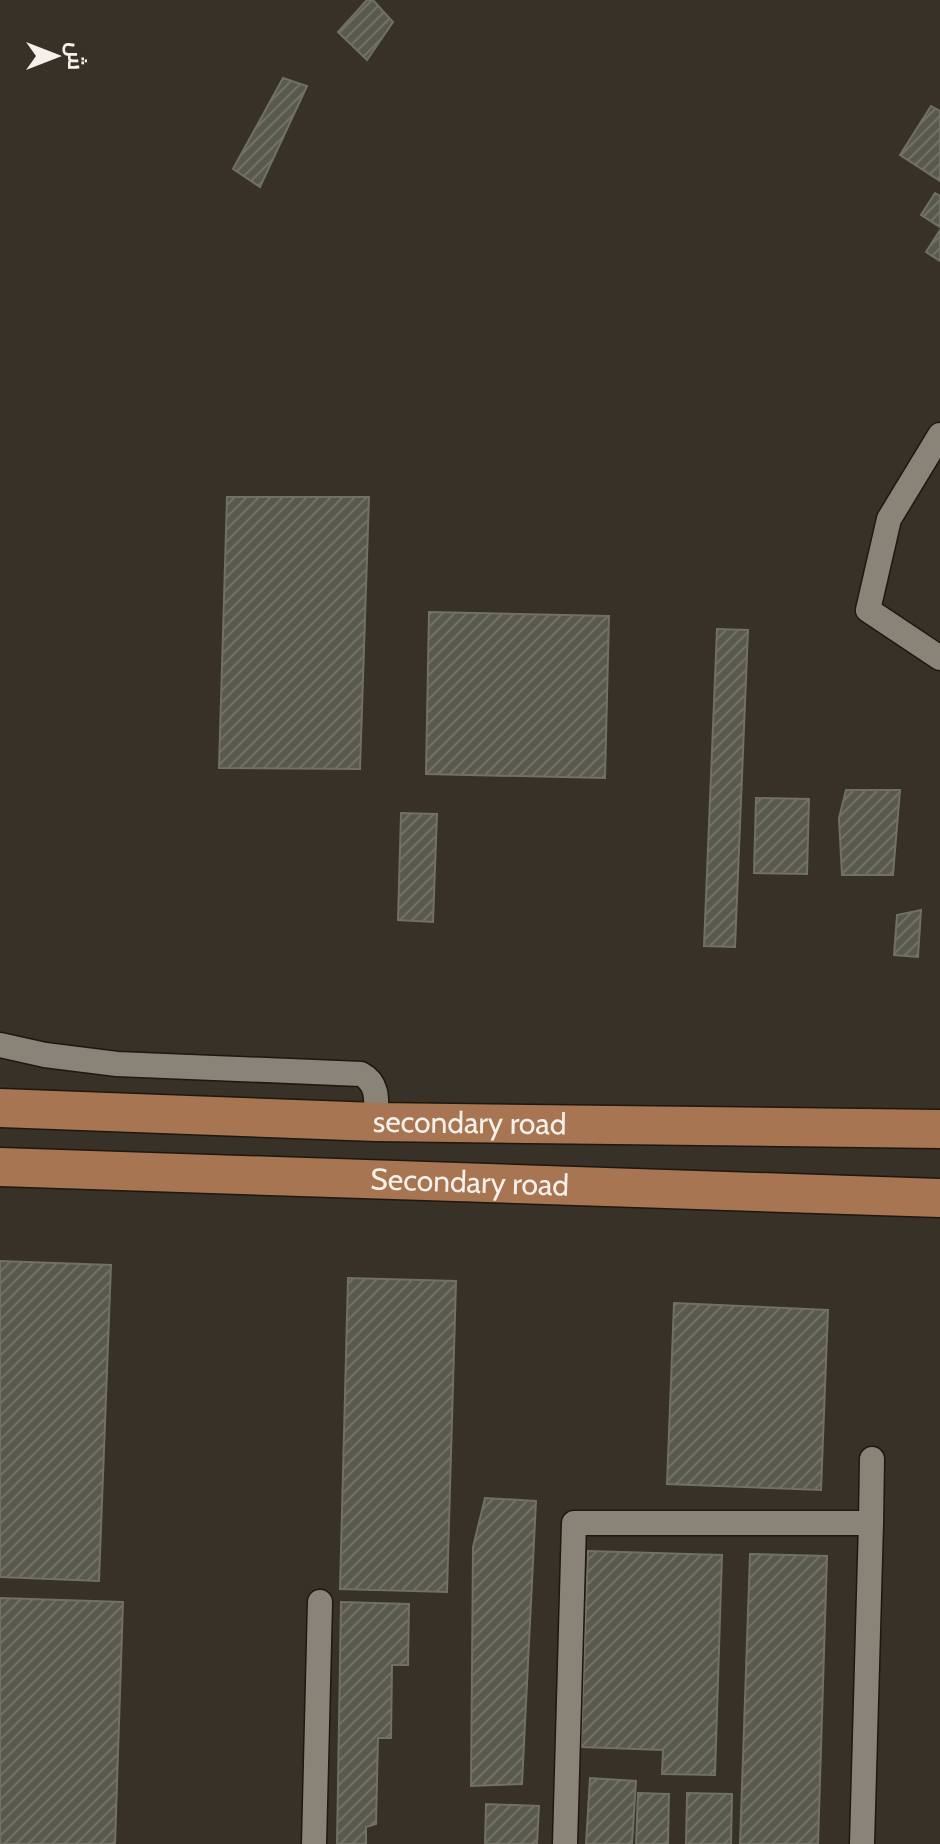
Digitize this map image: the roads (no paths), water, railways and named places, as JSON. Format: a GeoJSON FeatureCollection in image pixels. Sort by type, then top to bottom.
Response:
{"type":"FeatureCollection","features":[{"type":"Feature","properties":{"kind":"main road","name":"secondary road"},"geometry":{"type":"LineString","coordinates":[[0,1108],[376,1122],[940,1129]]}},
{"type":"Feature","properties":{"kind":"main road","name":"Secondary road"},"geometry":{"type":"LineString","coordinates":[[0,1167],[940,1198]]}},
{"type":"Feature","properties":{"kind":"street"},"geometry":{"type":"LineString","coordinates":[[940,435],[889,519],[868,610],[940,658]]}},
{"type":"Feature","properties":{"kind":"street"},"geometry":{"type":"LineString","coordinates":[[0,1045],[45,1055],[117,1064],[361,1074],[368,1078],[376,1092],[376,1122]]}},
{"type":"Feature","properties":{"kind":"street"},"geometry":{"type":"LineString","coordinates":[[862,1844],[872,1459]]}},
{"type":"Feature","properties":{"kind":"street"},"geometry":{"type":"LineString","coordinates":[[565,1844],[574,1523],[871,1523]]}},
{"type":"Feature","properties":{"kind":"street"},"geometry":{"type":"LineString","coordinates":[[314,1844],[320,1602]]}}]}
